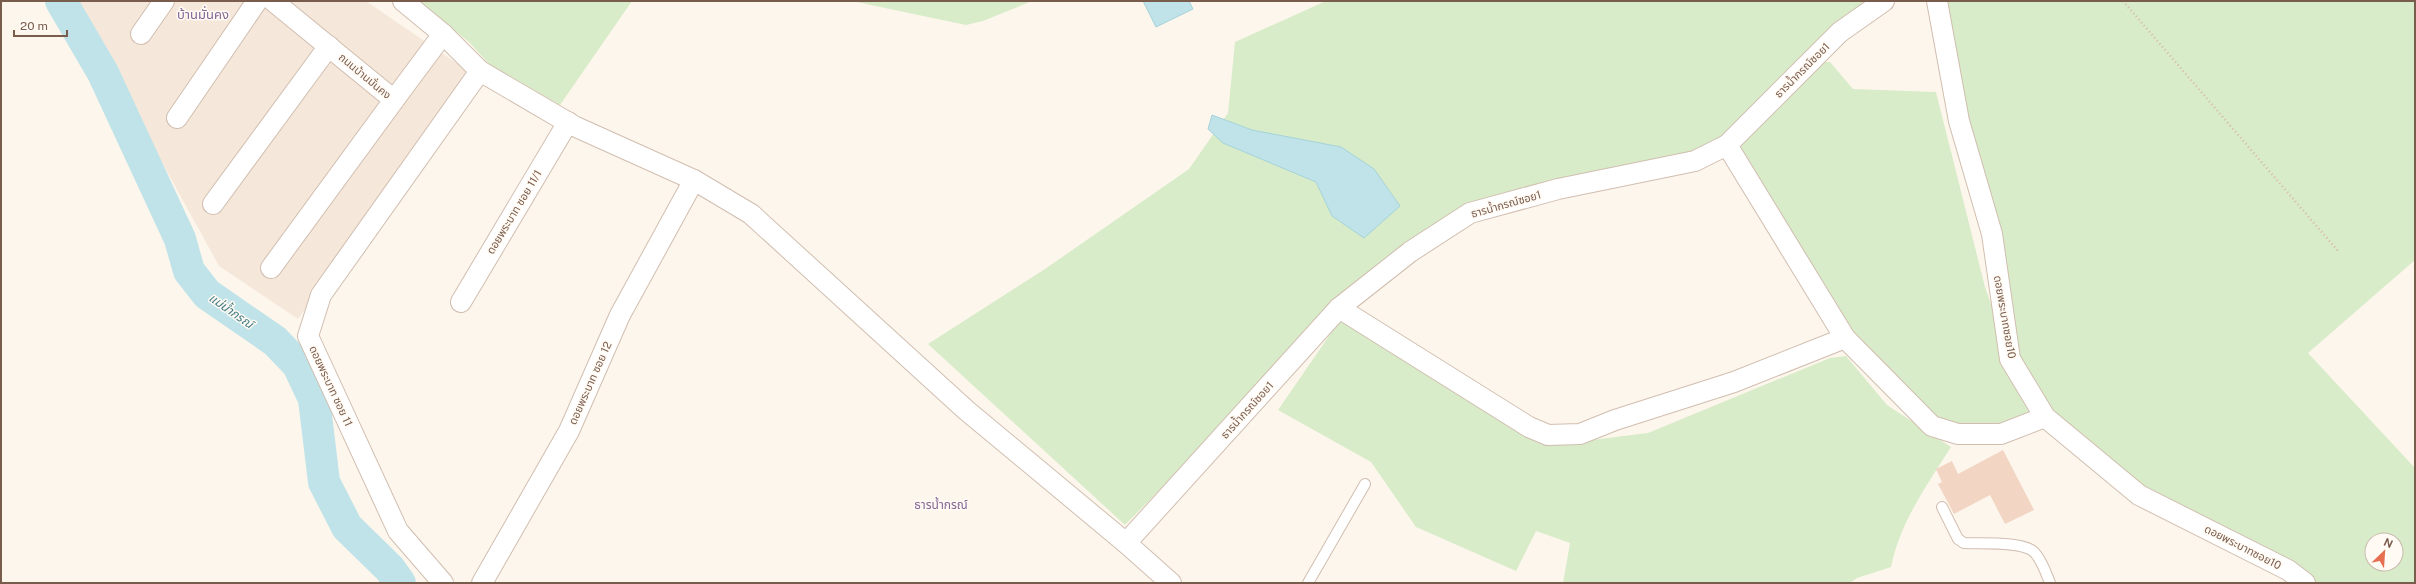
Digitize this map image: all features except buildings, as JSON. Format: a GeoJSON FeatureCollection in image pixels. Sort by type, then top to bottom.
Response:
{"type":"FeatureCollection","features":[{"type":"Feature","properties":{"kind":"street"},"geometry":{"type":"LineString","coordinates":[[141,34],[164,1]]}},
{"type":"Feature","properties":{"kind":"street"},"geometry":{"type":"LineString","coordinates":[[177,118],[257,1]]}},
{"type":"Feature","properties":{"kind":"street","name":"ถนนบ้านมั่นคง"},"geometry":{"type":"LineString","coordinates":[[273,1],[394,100],[443,34]]}},
{"type":"Feature","properties":{"kind":"street"},"geometry":{"type":"LineString","coordinates":[[403,1],[443,34],[480,71],[568,122],[694,180],[751,214],[966,410],[1126,543],[1171,583]]}},
{"type":"Feature","properties":{"kind":"street","name":"ธารน้ำกรณ์ซอย1"},"geometry":{"type":"LineString","coordinates":[[1126,543],[1339,308],[1410,252],[1470,213],[1558,189],[1695,161],[1727,145],[1840,32],[1884,1]]}},
{"type":"Feature","properties":{"kind":"street","name":"ดอยพระบาทซอย10"},"geometry":{"type":"LineString","coordinates":[[1937,1],[1959,121],[1992,234],[2010,359],[2045,417],[2139,495],[2288,570],[2305,583]]}},
{"type":"Feature","properties":{"kind":"street"},"geometry":{"type":"LineString","coordinates":[[213,204],[329,46]]}},
{"type":"Feature","properties":{"kind":"street","name":"ดอยพระบาท ซอย 11"},"geometry":{"type":"LineString","coordinates":[[443,583],[398,531],[308,336],[321,295],[480,71]]}},
{"type":"Feature","properties":{"kind":"street"},"geometry":{"type":"LineString","coordinates":[[271,268],[394,100]]}},
{"type":"Feature","properties":{"kind":"street","name":"ดอยพระบาท ซอย 11/1"},"geometry":{"type":"LineString","coordinates":[[461,302],[568,122]]}},
{"type":"Feature","properties":{"kind":"street"},"geometry":{"type":"LineString","coordinates":[[1727,145],[1845,338],[1932,426],[1944,431],[1974,436],[2002,434],[2045,417]]}},
{"type":"Feature","properties":{"kind":"street","name":"ดอยพระบาท ซอย 12"},"geometry":{"type":"LineString","coordinates":[[482,583],[569,431],[620,315],[694,180]]}},
{"type":"Feature","properties":{"kind":"street"},"geometry":{"type":"LineString","coordinates":[[1339,308],[1529,427],[1548,435],[1560,436],[1580,434],[1615,420],[1734,382],[1845,338]]}},
{"type":"Feature","properties":{"kind":"lane"},"geometry":{"type":"LineString","coordinates":[[1308,583],[1365,484]]}},
{"type":"Feature","properties":{"kind":"lane"},"geometry":{"type":"LineString","coordinates":[[1942,507],[1958,539],[1964,543],[2020,546],[2030,549],[2035,552],[2045,569],[2050,583]]}},
{"type":"Feature","properties":{"kind":"path"},"geometry":{"type":"LineString","coordinates":[[2123,1],[2338,251]]}},
{"type":"Feature","properties":{"kind":"shaded area","name":"บ้านมั่นคง"},"geometry":{"type":"Polygon","coordinates":[[[73,1],[366,1],[471,73],[298,319],[219,266],[73,1]]]}},
{"type":"Feature","properties":{"kind":"green space"},"geometry":{"type":"Polygon","coordinates":[[[418,1],[632,1],[560,105],[489,64],[469,42],[418,1]]]}},
{"type":"Feature","properties":{"kind":"green space"},"geometry":{"type":"Polygon","coordinates":[[[852,1],[1032,1],[983,21],[966,25],[852,1]]]}},
{"type":"Feature","properties":{"kind":"green space"},"geometry":{"type":"Polygon","coordinates":[[[1326,1],[1884,1],[1810,62],[1830,62],[1853,89],[1936,92],[1985,287],[2009,356],[1937,1],[2415,1],[2415,260],[2308,353],[2415,468],[2415,583],[2305,583],[2139,495],[2045,417],[1958,434],[1845,338],[1727,145],[1470,213],[1339,308],[1125,525],[928,344],[1045,269],[1189,169],[1228,113],[1235,42],[1326,1]]]}},
{"type":"Feature","properties":{"kind":"green space"},"geometry":{"type":"Polygon","coordinates":[[[1340,320],[1575,442],[1648,433],[1830,358],[1846,356],[1887,405],[1951,447],[1915,504],[1895,550],[1891,567],[1857,578],[1850,583],[1563,583],[1570,543],[1536,531],[1516,571],[1416,527],[1371,462],[1278,410],[1340,320]]]}},
{"type":"Feature","properties":{"kind":"water"},"geometry":{"type":"Polygon","coordinates":[[[1143,1],[1189,1],[1193,9],[1156,27],[1143,1]]]}},
{"type":"Feature","properties":{"kind":"water"},"geometry":{"type":"Polygon","coordinates":[[[1212,115],[1252,130],[1341,147],[1374,169],[1400,206],[1364,238],[1332,216],[1316,182],[1223,143],[1208,129],[1212,115]]]}},
{"type":"Feature","properties":{"kind":"waterway","name":"แม่น้ำกรณ์"},"geometry":{"type":"LineString","coordinates":[[61,1],[103,73],[180,239],[189,271],[207,294],[275,341],[298,365],[314,399],[324,482],[347,527],[390,569],[400,583]]}},
{"type":"Feature","properties":{"kind":"district","name":"บ้านมั่นคง"},"geometry":{"type":"Point","coordinates":[203,14]}},
{"type":"Feature","properties":{"kind":"district","name":"ธารน้ำกรณ์"},"geometry":{"type":"Point","coordinates":[941,505]}}]}
